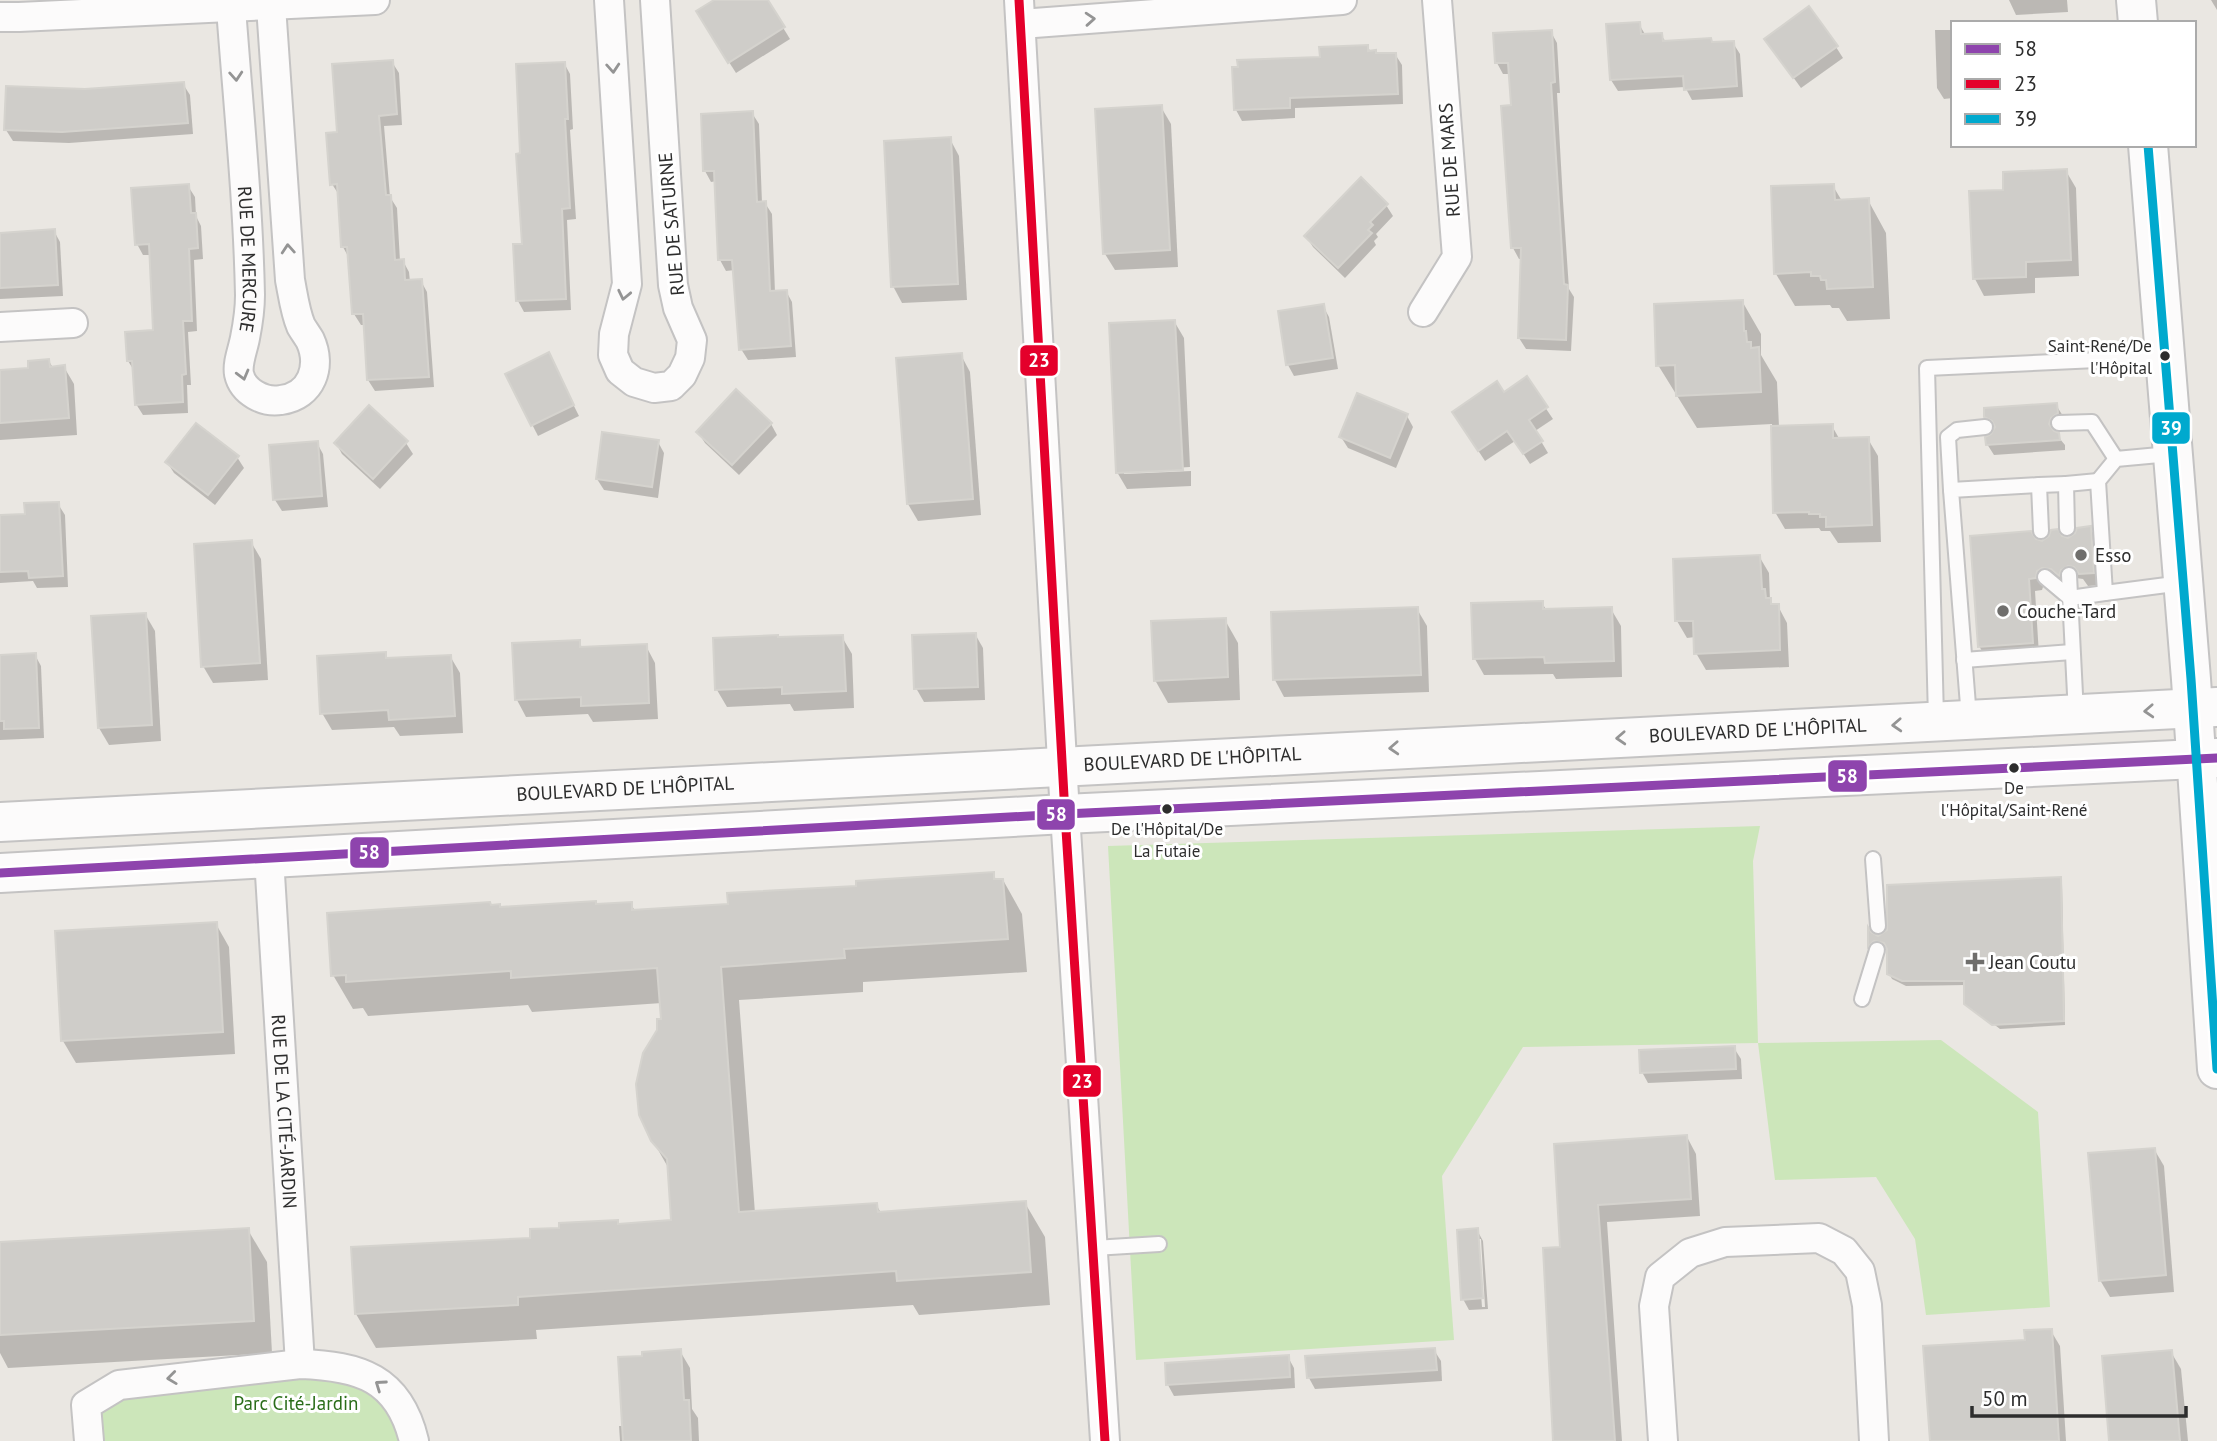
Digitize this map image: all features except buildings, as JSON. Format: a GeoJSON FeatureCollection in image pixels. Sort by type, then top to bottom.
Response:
{"type":"FeatureCollection","features":[{"type":"Feature","properties":{"kind":"main road"},"geometry":{"type":"LineString","coordinates":[[2136,0],[2138,21]]}},
{"type":"Feature","properties":{"kind":"main road"},"geometry":{"type":"LineString","coordinates":[[2148,147],[2182,583],[2205,708],[2217,1069]]}},
{"type":"Feature","properties":{"kind":"main road","name":"BOULEVARD DE L'HÔPITAL"},"geometry":{"type":"LineString","coordinates":[[0,822],[1063,764],[2205,708]]}},
{"type":"Feature","properties":{"kind":"main road"},"geometry":{"type":"LineString","coordinates":[[0,873],[1065,814],[2206,759]]}},
{"type":"Feature","properties":{"kind":"street"},"geometry":{"type":"LineString","coordinates":[[0,16],[19,18],[374,0]]}},
{"type":"Feature","properties":{"kind":"street","name":"RUE DE SATURNE"},"geometry":{"type":"LineString","coordinates":[[609,0],[626,274],[614,334],[613,355],[620,371],[634,382],[654,388],[671,386],[682,375],[690,358],[692,340],[678,308],[673,285],[655,0]]}},
{"type":"Feature","properties":{"kind":"street"},"geometry":{"type":"LineString","coordinates":[[1105,1441],[1065,814],[1020,12],[1342,0]]}},
{"type":"Feature","properties":{"kind":"street","name":"RUE DE MARS"},"geometry":{"type":"LineString","coordinates":[[1423,312],[1457,257],[1437,0]]}},
{"type":"Feature","properties":{"kind":"street","name":"RUE DE MERCURE"},"geometry":{"type":"LineString","coordinates":[[231,8],[250,297],[239,374],[247,389],[261,398],[280,401],[298,395],[309,385],[315,375],[315,360],[311,342],[298,315],[290,280],[271,6]]}},
{"type":"Feature","properties":{"kind":"street"},"geometry":{"type":"LineString","coordinates":[[0,327],[74,323]]}},
{"type":"Feature","properties":{"kind":"street","name":"RUE DE LA CITÉ-JARDIN"},"geometry":{"type":"LineString","coordinates":[[269,858],[300,1364]]}},
{"type":"Feature","properties":{"kind":"street"},"geometry":{"type":"LineString","coordinates":[[1663,1441],[1654,1306],[1660,1277],[1689,1253],[1725,1242],[1819,1238],[1844,1251],[1860,1271],[1867,1305],[1874,1441]]}},
{"type":"Feature","properties":{"kind":"street"},"geometry":{"type":"LineString","coordinates":[[89,1441],[86,1405],[119,1385],[300,1364],[329,1364],[356,1371],[377,1381],[393,1395],[406,1413],[414,1441]]}},
{"type":"Feature","properties":{"kind":"lane"},"geometry":{"type":"LineString","coordinates":[[1952,722],[1927,368],[2164,357]]}},
{"type":"Feature","properties":{"kind":"lane"},"geometry":{"type":"LineString","coordinates":[[2059,424],[2092,422],[2116,459]]}},
{"type":"Feature","properties":{"kind":"lane"},"geometry":{"type":"LineString","coordinates":[[1952,722],[1964,660],[1948,437],[1957,429],[1985,426]]}},
{"type":"Feature","properties":{"kind":"lane"},"geometry":{"type":"LineString","coordinates":[[2105,593],[2098,481],[2116,459],[2172,454]]}},
{"type":"Feature","properties":{"kind":"lane"},"geometry":{"type":"LineString","coordinates":[[1951,490],[2098,481]]}},
{"type":"Feature","properties":{"kind":"lane"},"geometry":{"type":"LineString","coordinates":[[2066,484],[2067,528]]}},
{"type":"Feature","properties":{"kind":"lane"},"geometry":{"type":"LineString","coordinates":[[2039,485],[2041,530]]}},
{"type":"Feature","properties":{"kind":"lane"},"geometry":{"type":"LineString","coordinates":[[2069,575],[2076,715]]}},
{"type":"Feature","properties":{"kind":"lane"},"geometry":{"type":"LineString","coordinates":[[2045,577],[2070,597],[2182,583]]}},
{"type":"Feature","properties":{"kind":"lane"},"geometry":{"type":"LineString","coordinates":[[1964,660],[2072,652]]}},
{"type":"Feature","properties":{"kind":"lane"},"geometry":{"type":"LineString","coordinates":[[1873,859],[1878,926]]}},
{"type":"Feature","properties":{"kind":"lane"},"geometry":{"type":"LineString","coordinates":[[1862,999],[1877,950]]}},
{"type":"Feature","properties":{"kind":"lane"},"geometry":{"type":"LineString","coordinates":[[1094,1248],[1159,1244]]}},
{"type":"Feature","properties":{"kind":"green space"},"geometry":{"type":"Polygon","coordinates":[[[1760,826],[1753,861],[1758,1043],[1523,1047],[1442,1176],[1454,1340],[1136,1360],[1108,846],[1760,826]]]}},
{"type":"Feature","properties":{"kind":"green space"},"geometry":{"type":"Polygon","coordinates":[[[1941,1040],[2038,1112],[2050,1307],[1926,1315],[1915,1239],[1876,1177],[1775,1180],[1758,1043],[1941,1040]]]}},
{"type":"Feature","properties":{"kind":"green space","name":"Parc Cité-Jardin"},"geometry":{"type":"Polygon","coordinates":[[[356,1371],[414,1441],[89,1441],[86,1405],[119,1385],[356,1371]]]}},
{"type":"Feature","properties":{"kind":"transit line","name":"23"},"geometry":{"type":"LineString","coordinates":[[1019,0],[1065,814],[1105,1441]]}},
{"type":"Feature","properties":{"kind":"transit line","name":"39"},"geometry":{"type":"LineString","coordinates":[[2148,147],[2191,679],[2217,1069]]}},
{"type":"Feature","properties":{"kind":"transit line","name":"58"},"geometry":{"type":"LineString","coordinates":[[0,873],[1065,814],[2217,758]]}},
{"type":"Feature","properties":{"kind":"place","name":"Saint-René/De l'Hôpital"},"geometry":{"type":"Point","coordinates":[2165,356]}},
{"type":"Feature","properties":{"kind":"place","name":"Esso"},"geometry":{"type":"Point","coordinates":[2081,555]}},
{"type":"Feature","properties":{"kind":"place","name":"Couche-Tard"},"geometry":{"type":"Point","coordinates":[2003,611]}},
{"type":"Feature","properties":{"kind":"place","name":"De l'Hôpital/Saint-René"},"geometry":{"type":"Point","coordinates":[2014,768]}},
{"type":"Feature","properties":{"kind":"place","name":"De l'Hôpital/De La Futaie"},"geometry":{"type":"Point","coordinates":[1167,809]}},
{"type":"Feature","properties":{"kind":"place","name":"Jean Coutu"},"geometry":{"type":"Point","coordinates":[1975,962]}}]}
